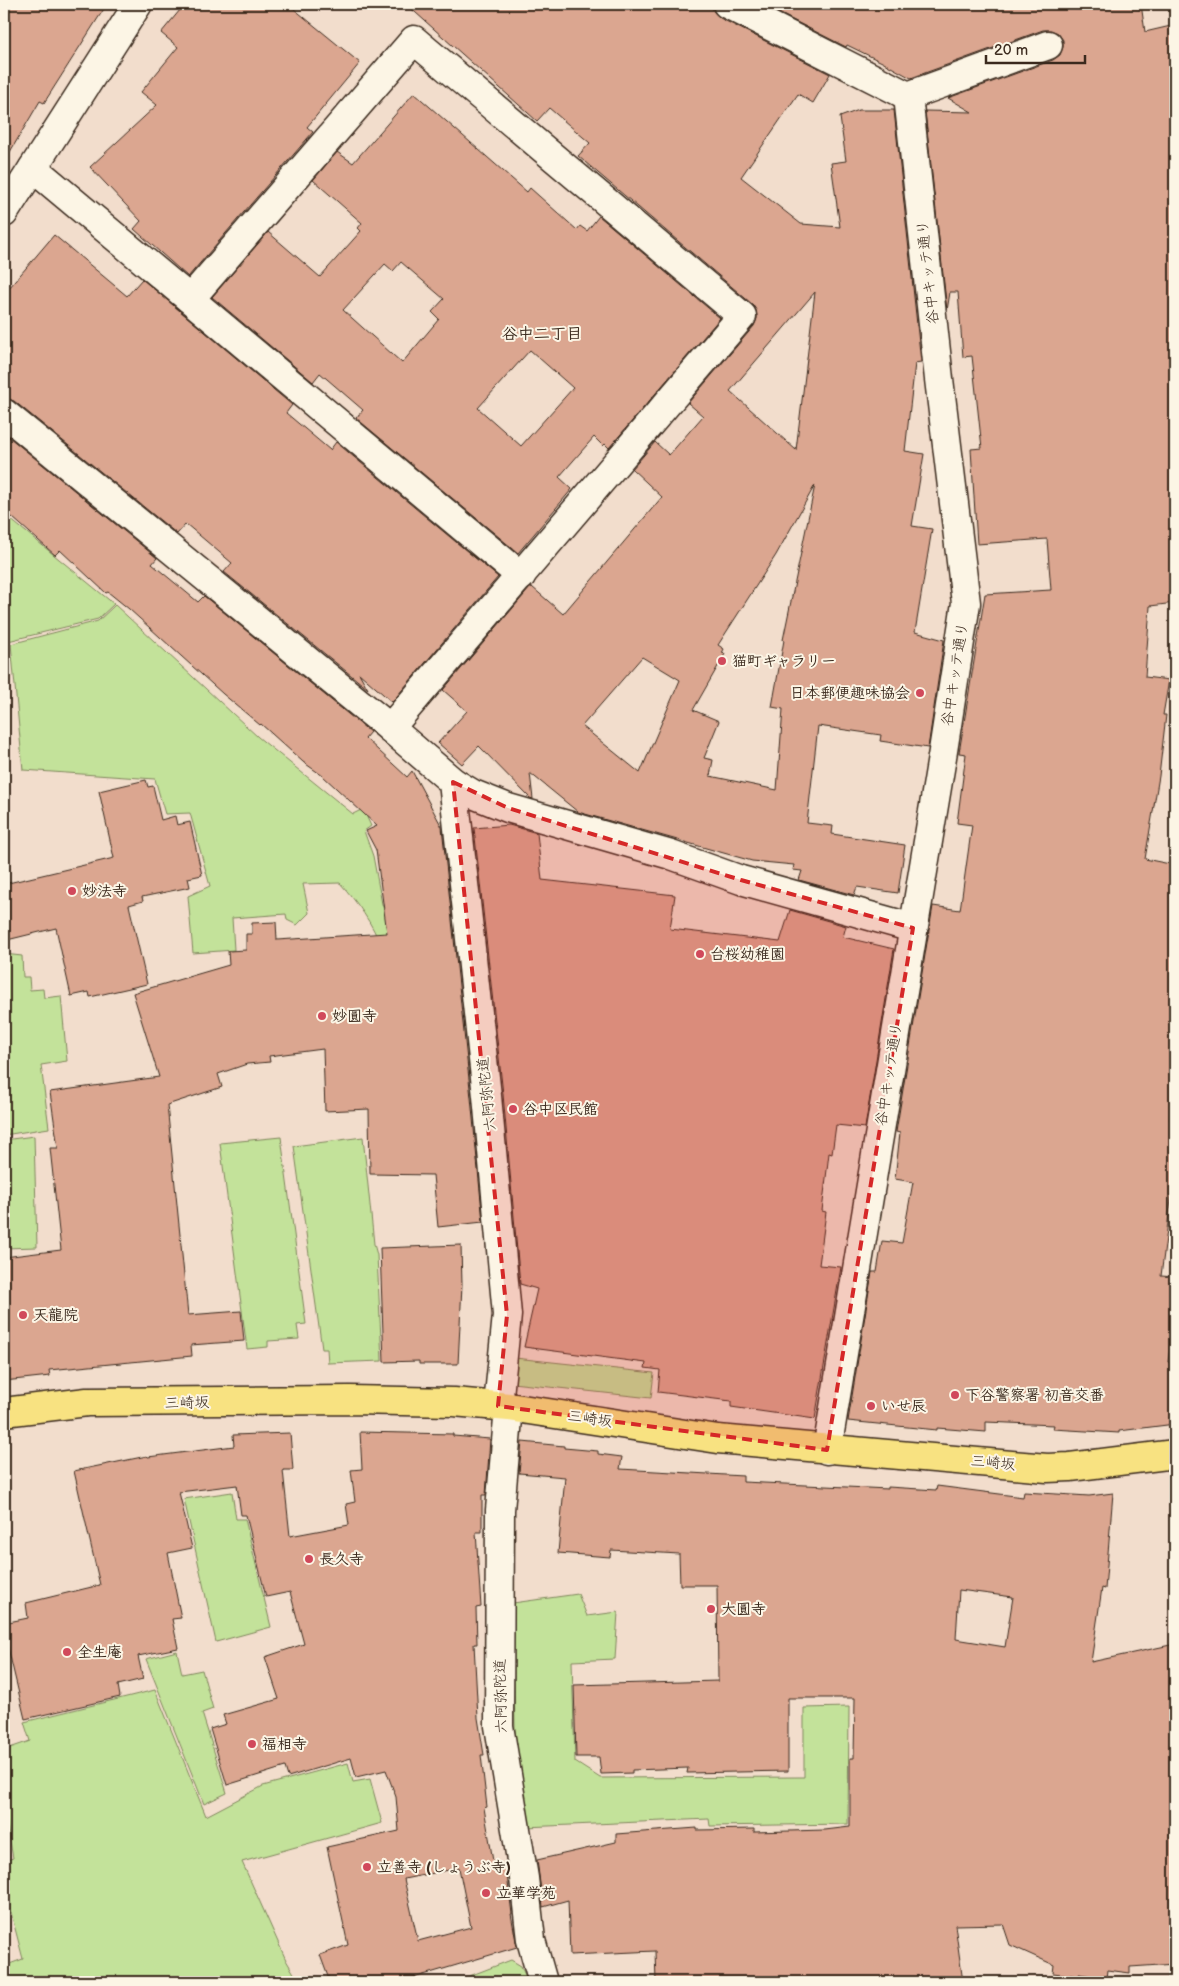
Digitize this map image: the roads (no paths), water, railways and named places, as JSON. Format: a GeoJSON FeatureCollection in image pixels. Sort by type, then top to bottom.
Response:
{"type":"FeatureCollection","features":[{"type":"Feature","properties":{"kind":"main road","name":"三崎坂"},"geometry":{"type":"LineString","coordinates":[[4,1412],[87,1402],[350,1400],[454,1402],[503,1406],[718,1439],[1047,1468],[1070,1467],[1175,1454]]}},
{"type":"Feature","properties":{"kind":"street"},"geometry":{"type":"LineString","coordinates":[[4,213],[138,4]]}},
{"type":"Feature","properties":{"kind":"street"},"geometry":{"type":"LineString","coordinates":[[727,4],[908,96],[1048,45]]}},
{"type":"Feature","properties":{"kind":"street"},"geometry":{"type":"LineString","coordinates":[[190,299],[414,40],[742,316],[390,728]]}},
{"type":"Feature","properties":{"kind":"street","name":"谷中キッテ通り"},"geometry":{"type":"LineString","coordinates":[[827,1450],[966,603],[908,96]]}},
{"type":"Feature","properties":{"kind":"street"},"geometry":{"type":"LineString","coordinates":[[33,168],[521,576]]}},
{"type":"Feature","properties":{"kind":"street"},"geometry":{"type":"LineString","coordinates":[[4,413],[390,728],[453,782],[473,794],[508,808],[671,855],[742,880],[913,928]]}},
{"type":"Feature","properties":{"kind":"street","name":"六阿弥陀道"},"geometry":{"type":"LineString","coordinates":[[453,782],[488,1105],[506,1315],[500,1510],[499,1726],[524,1878],[531,1940],[543,1982]]}},
{"type":"Feature","properties":{"kind":"place","name":"猫町ギャラリー"},"geometry":{"type":"Point","coordinates":[722,661]}},
{"type":"Feature","properties":{"kind":"place","name":"日本郵便趣味協会"},"geometry":{"type":"Point","coordinates":[920,693]}},
{"type":"Feature","properties":{"kind":"place","name":"妙法寺"},"geometry":{"type":"Point","coordinates":[72,891]}},
{"type":"Feature","properties":{"kind":"place","name":"台桜幼稚園"},"geometry":{"type":"Point","coordinates":[700,954]}},
{"type":"Feature","properties":{"kind":"place","name":"妙圓寺"},"geometry":{"type":"Point","coordinates":[322,1016]}},
{"type":"Feature","properties":{"kind":"place","name":"谷中区民館"},"geometry":{"type":"Point","coordinates":[513,1109]}},
{"type":"Feature","properties":{"kind":"place","name":"天龍院"},"geometry":{"type":"Point","coordinates":[23,1315]}},
{"type":"Feature","properties":{"kind":"place","name":"下谷警察署 初音交番"},"geometry":{"type":"Point","coordinates":[955,1395]}},
{"type":"Feature","properties":{"kind":"place","name":"いせ辰"},"geometry":{"type":"Point","coordinates":[871,1406]}},
{"type":"Feature","properties":{"kind":"place","name":"長久寺"},"geometry":{"type":"Point","coordinates":[309,1559]}},
{"type":"Feature","properties":{"kind":"place","name":"大圓寺"},"geometry":{"type":"Point","coordinates":[711,1609]}},
{"type":"Feature","properties":{"kind":"place","name":"全生庵"},"geometry":{"type":"Point","coordinates":[67,1652]}},
{"type":"Feature","properties":{"kind":"place","name":"福相寺"},"geometry":{"type":"Point","coordinates":[252,1744]}},
{"type":"Feature","properties":{"kind":"place","name":"立善寺 (しょうぶ寺)"},"geometry":{"type":"Point","coordinates":[367,1867]}},
{"type":"Feature","properties":{"kind":"place","name":"立華学苑"},"geometry":{"type":"Point","coordinates":[486,1893]}},
{"type":"Feature","properties":{"kind":"district","name":"谷中二丁目"},"geometry":{"type":"Point","coordinates":[542,334]}}]}
